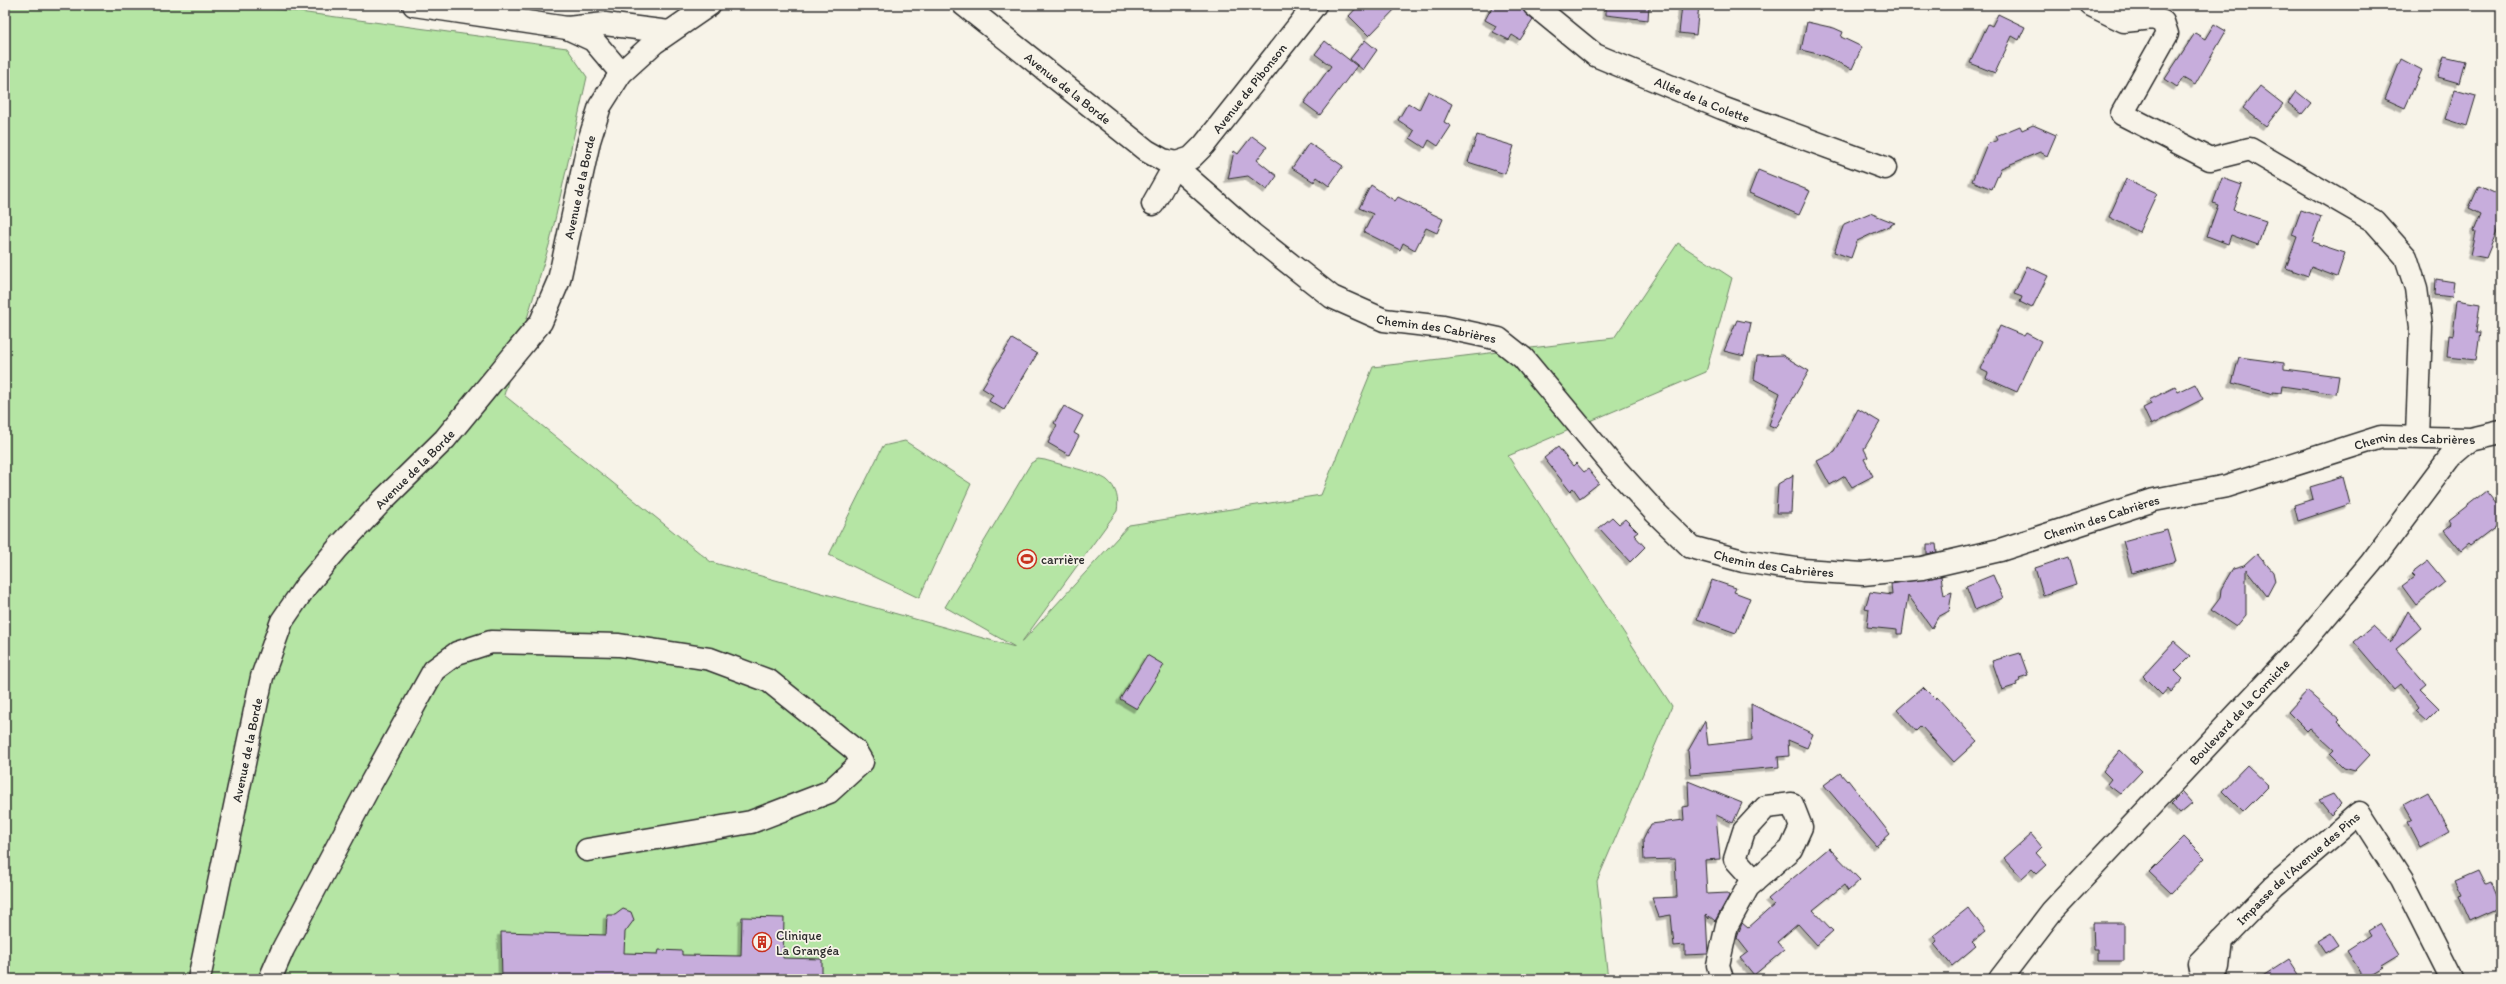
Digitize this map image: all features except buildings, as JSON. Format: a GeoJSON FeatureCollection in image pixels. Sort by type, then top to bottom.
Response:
{"type":"FeatureCollection","features":[{"type":"Feature","properties":{"kind":"street"},"geometry":{"type":"LineString","coordinates":[[414,5],[567,28],[605,24],[669,32]]}},
{"type":"Feature","properties":{"kind":"street","name":"Avenue de la Borde"},"geometry":{"type":"LineString","coordinates":[[199,979],[262,677],[282,621],[306,586],[338,548],[383,500],[445,439],[541,322],[559,280],[566,255],[589,141],[600,106],[621,73],[669,32],[709,5]]}},
{"type":"Feature","properties":{"kind":"street","name":"Avenue de la Borde"},"geometry":{"type":"LineString","coordinates":[[964,5],[1147,151],[1163,160],[1176,163]]}},
{"type":"Feature","properties":{"kind":"street","name":"Avenue de Pibonson"},"geometry":{"type":"LineString","coordinates":[[1176,163],[1191,158],[1204,145],[1315,5]]}},
{"type":"Feature","properties":{"kind":"street","name":"Allée de la Colette"},"geometry":{"type":"LineString","coordinates":[[1534,5],[1595,55],[1722,108],[1885,168]]}},
{"type":"Feature","properties":{"kind":"street"},"geometry":{"type":"LineString","coordinates":[[2091,5],[2124,21],[2154,18],[2163,22],[2167,34],[2122,114],[2210,159],[2250,149],[2374,221],[2406,258],[2416,288],[2421,327],[2417,436]]}},
{"type":"Feature","properties":{"kind":"street"},"geometry":{"type":"LineString","coordinates":[[567,28],[593,40],[621,73]]}},
{"type":"Feature","properties":{"kind":"street"},"geometry":{"type":"LineString","coordinates":[[1153,204],[1176,163]]}},
{"type":"Feature","properties":{"kind":"street","name":"Chemin des Cabrières"},"geometry":{"type":"LineString","coordinates":[[1176,163],[1185,175],[1252,234],[1332,298],[1384,320],[1443,327],[1500,339],[1523,358],[1614,466],[1655,512],[1691,547],[1743,561],[1803,570],[1863,574],[1922,568],[2000,550],[2154,500],[2227,486],[2381,437],[2417,436],[2471,439],[2501,432]]}},
{"type":"Feature","properties":{"kind":"street","name":"Boulevard de la Corniche"},"geometry":{"type":"LineString","coordinates":[[2000,979],[2052,911],[2299,648],[2371,563],[2450,456],[2471,439]]}},
{"type":"Feature","properties":{"kind":"street"},"geometry":{"type":"LineString","coordinates":[[270,979],[283,949],[367,790],[434,670],[457,653],[491,642],[619,646],[710,659],[769,681],[855,750],[862,762],[829,792],[751,822],[587,850]]}},
{"type":"Feature","properties":{"kind":"street","name":"Impasse de l'Avenue des Pins"},"geometry":{"type":"LineString","coordinates":[[2221,940],[2274,886],[2359,813],[2402,880],[2452,979]]}},
{"type":"Feature","properties":{"kind":"street"},"geometry":{"type":"LineString","coordinates":[[1722,979],[1718,965],[1728,925],[1748,887],[1755,881]]}},
{"type":"Feature","properties":{"kind":"green space"},"geometry":{"type":"Polygon","coordinates":[[[5,5],[247,5],[567,48],[587,77],[550,242],[504,395],[711,562],[1015,647],[945,607],[1031,463],[1038,459],[1045,460],[1102,477],[1110,483],[1115,490],[1118,507],[1117,511],[1021,643],[1129,525],[1321,495],[1373,367],[1614,338],[1678,243],[1732,278],[1706,372],[1508,456],[1672,706],[1597,881],[1608,979],[5,979],[5,5]]]}},
{"type":"Feature","properties":{"kind":"green space"},"geometry":{"type":"Polygon","coordinates":[[[905,441],[971,484],[919,598],[829,555],[883,446],[905,441]]]}},
{"type":"Feature","properties":{"kind":"place","name":"carrière"},"geometry":{"type":"Point","coordinates":[1027,559]}},
{"type":"Feature","properties":{"kind":"place","name":"Clinique La Grangéa"},"geometry":{"type":"Point","coordinates":[762,942]}}]}
